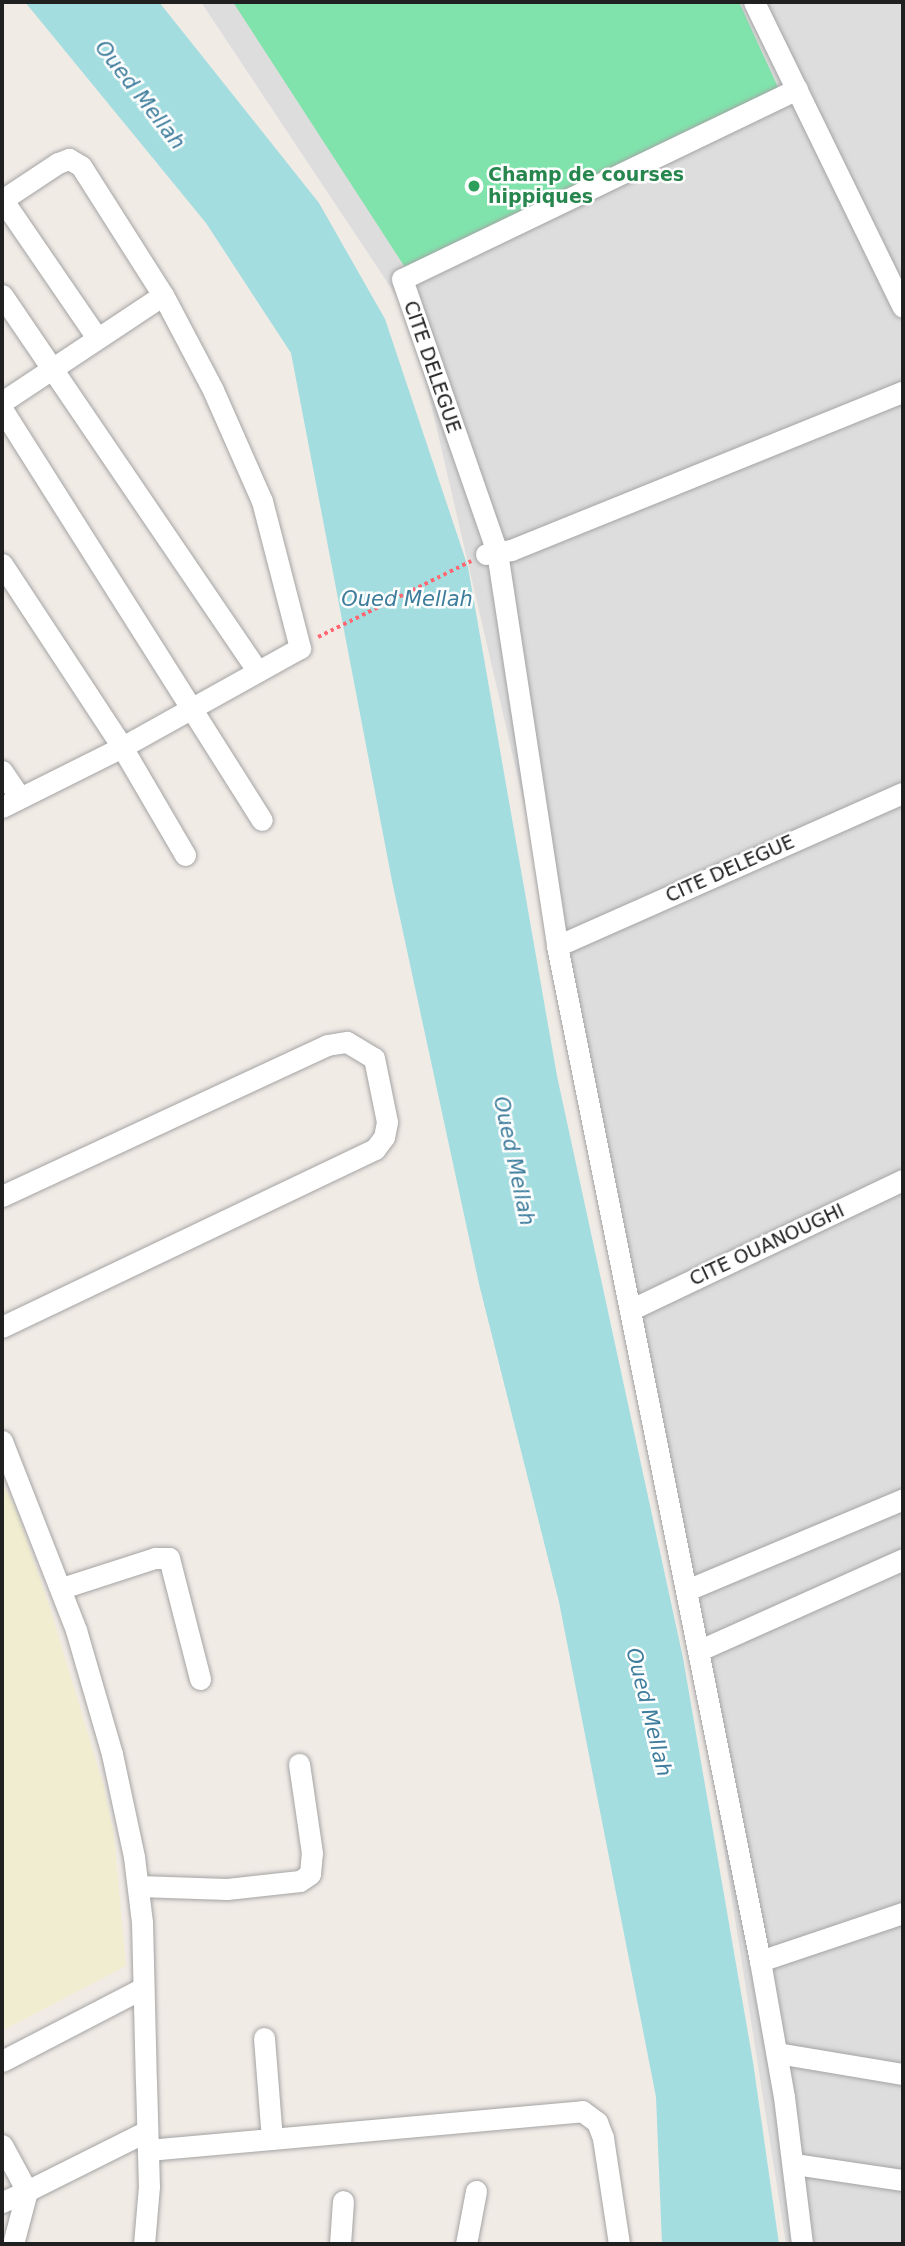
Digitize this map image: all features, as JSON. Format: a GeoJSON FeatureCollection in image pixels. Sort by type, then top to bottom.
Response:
{"type":"FeatureCollection","features":[{"type":"Feature","properties":{"kind":"street"},"geometry":{"type":"LineString","coordinates":[[754,2],[903,307]]}},
{"type":"Feature","properties":{"kind":"street","name":"CITE DELEGUE"},"geometry":{"type":"LineString","coordinates":[[491,553],[402,279],[797,89]]}},
{"type":"Feature","properties":{"kind":"street"},"geometry":{"type":"LineString","coordinates":[[2,771],[11,803],[193,709],[303,645],[262,501],[163,295],[76,160],[58,163],[2,199],[97,338]]}},
{"type":"Feature","properties":{"kind":"street"},"geometry":{"type":"LineString","coordinates":[[2,295],[258,671]]}},
{"type":"Feature","properties":{"kind":"street"},"geometry":{"type":"LineString","coordinates":[[2,401],[163,295]]}},
{"type":"Feature","properties":{"kind":"street"},"geometry":{"type":"LineString","coordinates":[[802,2244],[794,2164],[777,2053],[699,1650],[556,946],[491,553],[749,457],[903,392]]}},
{"type":"Feature","properties":{"kind":"street"},"geometry":{"type":"LineString","coordinates":[[2,409],[262,820]]}},
{"type":"Feature","properties":{"kind":"street"},"geometry":{"type":"LineString","coordinates":[[2,564],[122,747],[185,855]]}},
{"type":"Feature","properties":{"kind":"street","name":"CITE DELEGUE"},"geometry":{"type":"LineString","coordinates":[[556,946],[903,793]]}},
{"type":"Feature","properties":{"kind":"street"},"geometry":{"type":"LineString","coordinates":[[2,1196],[327,1045],[347,1042],[374,1058],[387,1122],[384,1137],[375,1149],[2,1327]]}},
{"type":"Feature","properties":{"kind":"street","name":"CITE OUANOUGHI"},"geometry":{"type":"LineString","coordinates":[[630,1310],[903,1180]]}},
{"type":"Feature","properties":{"kind":"street"},"geometry":{"type":"LineString","coordinates":[[2,1441],[62,1588],[113,1754],[138,1886],[148,2141],[144,2244]]}},
{"type":"Feature","properties":{"kind":"street"},"geometry":{"type":"LineString","coordinates":[[687,1590],[903,1499]]}},
{"type":"Feature","properties":{"kind":"street"},"geometry":{"type":"LineString","coordinates":[[62,1588],[155,1558],[169,1558],[200,1679]]}},
{"type":"Feature","properties":{"kind":"street"},"geometry":{"type":"LineString","coordinates":[[699,1650],[903,1559]]}},
{"type":"Feature","properties":{"kind":"street"},"geometry":{"type":"LineString","coordinates":[[138,1886],[227,1889],[300,1881],[310,1874],[312,1853],[299,1763]]}},
{"type":"Feature","properties":{"kind":"street"},"geometry":{"type":"LineString","coordinates":[[760,1961],[903,1913]]}},
{"type":"Feature","properties":{"kind":"street"},"geometry":{"type":"LineString","coordinates":[[2,2061],[143,1988]]}},
{"type":"Feature","properties":{"kind":"street"},"geometry":{"type":"LineString","coordinates":[[264,2038],[271,2139]]}},
{"type":"Feature","properties":{"kind":"street"},"geometry":{"type":"LineString","coordinates":[[777,2053],[903,2074]]}},
{"type":"Feature","properties":{"kind":"street"},"geometry":{"type":"LineString","coordinates":[[2,2202],[148,2141],[271,2139],[582,2111],[597,2122],[603,2138],[619,2244]]}},
{"type":"Feature","properties":{"kind":"street"},"geometry":{"type":"LineString","coordinates":[[2,2145],[27,2191],[13,2244]]}},
{"type":"Feature","properties":{"kind":"street"},"geometry":{"type":"LineString","coordinates":[[794,2164],[903,2180]]}},
{"type":"Feature","properties":{"kind":"street"},"geometry":{"type":"LineString","coordinates":[[466,2244],[476,2191]]}},
{"type":"Feature","properties":{"kind":"street"},"geometry":{"type":"LineString","coordinates":[[340,2244],[343,2201]]}},
{"type":"Feature","properties":{"kind":"path"},"geometry":{"type":"LineString","coordinates":[[303,645],[491,553]]}},
{"type":"Feature","properties":{"kind":"shaded area"},"geometry":{"type":"Polygon","coordinates":[[[201,2],[903,2],[903,2244],[786,2244],[693,1651],[550,916],[411,318],[201,2]]]}},
{"type":"Feature","properties":{"kind":"shaded area"},"geometry":{"type":"Polygon","coordinates":[[[2,1484],[15,1506],[51,1611],[104,1787],[114,1835],[126,1966],[2,2031],[2,1484]]]}},
{"type":"Feature","properties":{"kind":"green space","name":"Champ de courses hippiques"},"geometry":{"type":"Polygon","coordinates":[[[233,2],[739,2],[782,96],[410,275],[233,2]]]}},
{"type":"Feature","properties":{"kind":"water","name":"Oued Mellah"},"geometry":{"type":"Polygon","coordinates":[[[25,2],[159,2],[319,203],[385,319],[468,567],[557,1076],[683,1658],[753,2062],[779,2244],[662,2244],[656,2097],[559,1602],[479,1284],[392,881],[291,353],[206,223],[25,2]]]}},
{"type":"Feature","properties":{"kind":"place","name":"Champ de courses hippiques"},"geometry":{"type":"Point","coordinates":[474,186]}}]}
